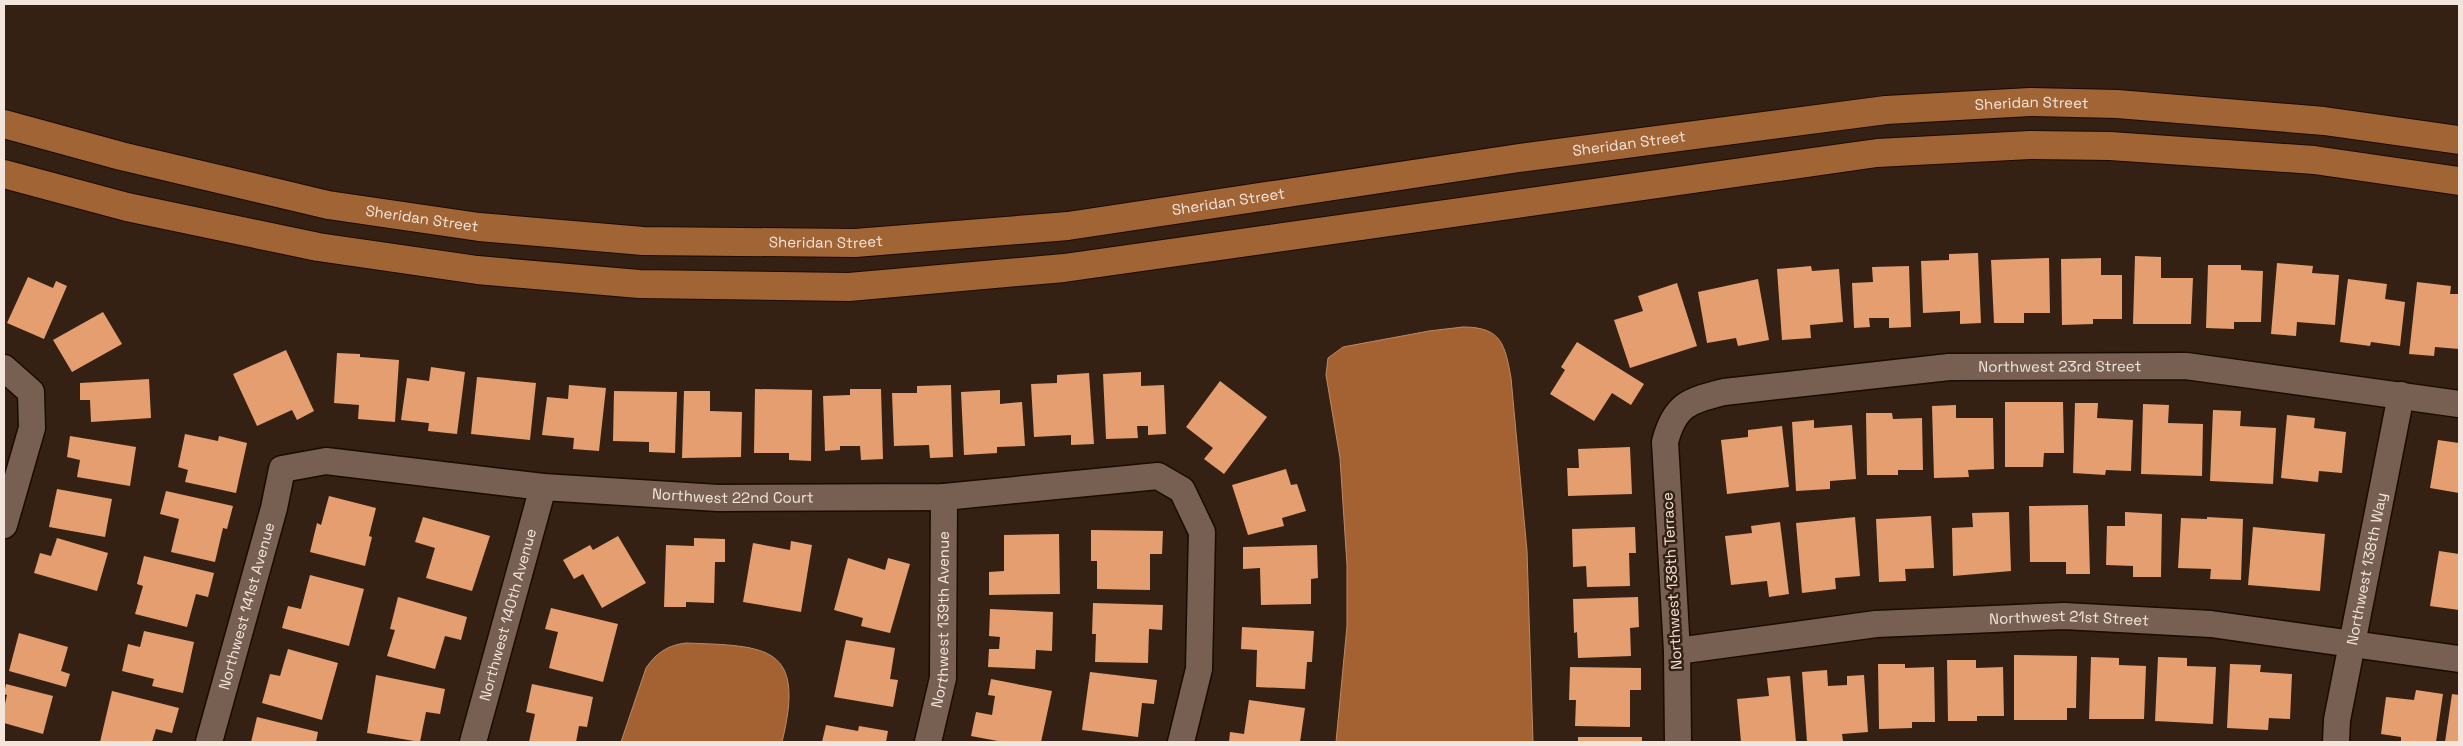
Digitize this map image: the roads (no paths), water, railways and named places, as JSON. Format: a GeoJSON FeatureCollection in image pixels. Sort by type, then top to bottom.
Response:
{"type":"FeatureCollection","features":[{"type":"Feature","properties":{"kind":"main road","name":"Sheridan Street"},"geometry":{"type":"LineString","coordinates":[[4,124],[121,156],[328,205],[469,225],[643,241],[855,243],[1068,226],[1519,158],[1886,110],[2030,102],[2117,104],[2324,121],[2459,140]]}},
{"type":"Feature","properties":{"kind":"main road"},"geometry":{"type":"LineString","coordinates":[[4,174],[127,207],[318,247],[477,270],[639,284],[849,287],[1064,268],[1877,153],[2030,145],[2110,146],[2314,160],[2459,181]]}},
{"type":"Feature","properties":{"kind":"street","name":"Northwest 23rd Street"},"geometry":{"type":"LineString","coordinates":[[1670,421],[1690,400],[1724,392],[1949,367],[2186,366],[2459,404]]}},
{"type":"Feature","properties":{"kind":"street"},"geometry":{"type":"LineString","coordinates":[[4,368],[31,392],[32,428],[4,525]]}},
{"type":"Feature","properties":{"kind":"street","name":"Northwest 138th Way"},"geometry":{"type":"LineString","coordinates":[[2336,742],[2337,720],[2401,395]]}},
{"type":"Feature","properties":{"kind":"street","name":"Northwest 138th Terrace"},"geometry":{"type":"LineString","coordinates":[[1670,421],[1665,442],[1677,651],[1678,742]]}},
{"type":"Feature","properties":{"kind":"street","name":"Northwest 22nd Court"},"geometry":{"type":"LineString","coordinates":[[282,469],[326,461],[543,487],[718,498],[944,497],[1158,476],[1182,490],[1202,532],[1199,669],[1181,742]]}},
{"type":"Feature","properties":{"kind":"street","name":"Northwest 141st Avenue"},"geometry":{"type":"LineString","coordinates":[[209,742],[274,508],[282,469]]}},
{"type":"Feature","properties":{"kind":"street","name":"Northwest 140th Avenue"},"geometry":{"type":"LineString","coordinates":[[472,742],[543,487]]}},
{"type":"Feature","properties":{"kind":"street","name":"Northwest 139th Avenue"},"geometry":{"type":"LineString","coordinates":[[928,742],[942,678],[944,497]]}},
{"type":"Feature","properties":{"kind":"street","name":"Northwest 21st Street"},"geometry":{"type":"LineString","coordinates":[[1677,651],[1876,624],[2064,616],[2211,624],[2459,659]]}}]}
